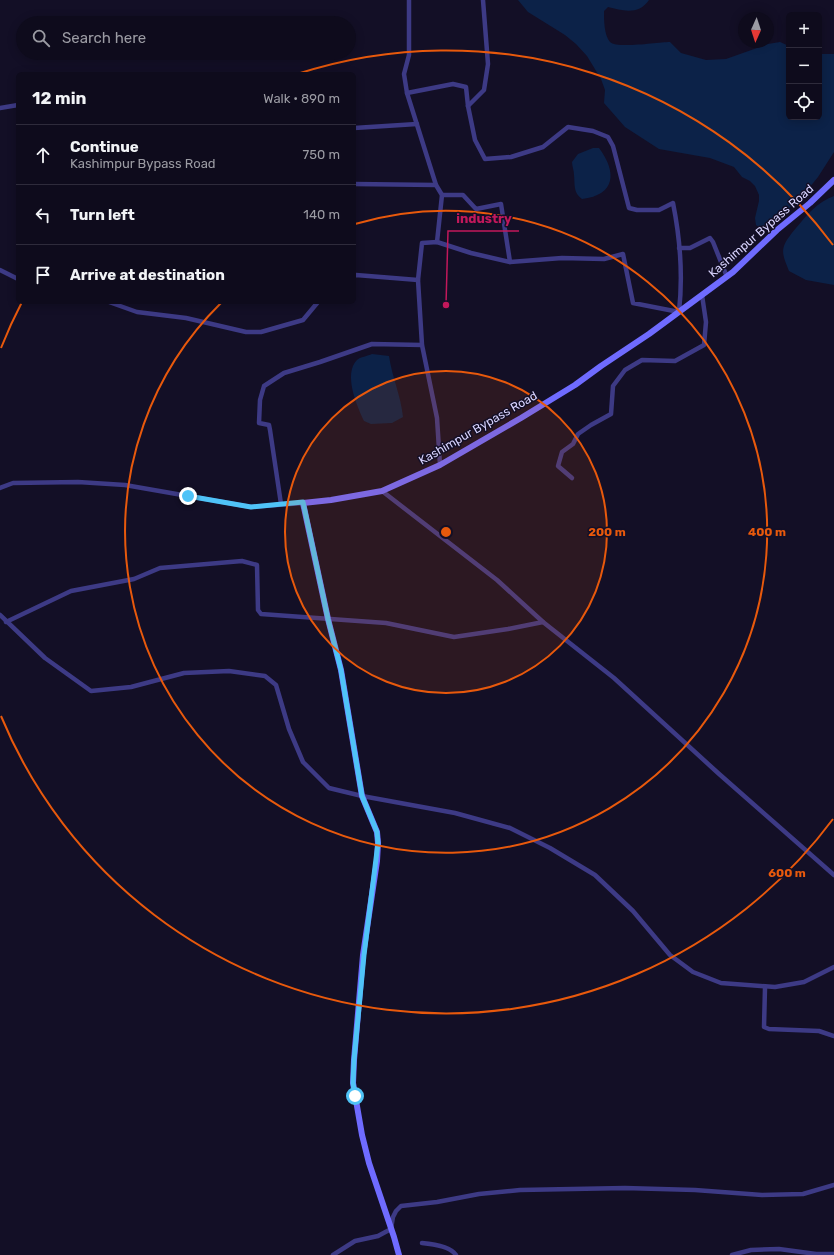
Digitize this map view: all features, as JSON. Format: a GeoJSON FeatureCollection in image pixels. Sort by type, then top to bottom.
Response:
{"type":"FeatureCollection","features":[{"type":"Feature","properties":{"kind":"main road","name":"Kashimpur Bypass Road"},"geometry":{"type":"LineString","coordinates":[[303,502],[331,500],[382,491],[440,465],[575,385],[649,334],[727,277],[834,180]]}},
{"type":"Feature","properties":{"kind":"main road"},"geometry":{"type":"LineString","coordinates":[[303,502],[328,619],[341,670],[362,796],[377,832],[378,843],[364,955],[353,1083],[369,1163],[399,1255]]}},
{"type":"Feature","properties":{"kind":"street"},"geometry":{"type":"LineString","coordinates":[[409,0],[409,55],[404,74],[407,93],[436,185],[442,195],[437,242]]}},
{"type":"Feature","properties":{"kind":"street"},"geometry":{"type":"LineString","coordinates":[[468,106],[484,90],[488,64],[483,0]]}},
{"type":"Feature","properties":{"kind":"street"},"geometry":{"type":"LineString","coordinates":[[407,93],[453,84],[466,87],[468,106],[475,140],[485,159],[511,157],[543,147],[568,127],[594,131],[608,137],[613,146],[629,208],[637,210],[659,210],[673,202],[679,248],[681,291],[679,312],[633,303],[623,254],[604,259],[562,258],[510,262],[471,253],[437,242],[422,243],[418,280],[422,345],[437,418],[440,465]]}},
{"type":"Feature","properties":{"kind":"street"},"geometry":{"type":"LineString","coordinates":[[0,108],[16,106]]}},
{"type":"Feature","properties":{"kind":"street"},"geometry":{"type":"LineString","coordinates":[[356,128],[417,124]]}},
{"type":"Feature","properties":{"kind":"street"},"geometry":{"type":"LineString","coordinates":[[356,184],[436,185]]}},
{"type":"Feature","properties":{"kind":"street"},"geometry":{"type":"LineString","coordinates":[[442,195],[462,195],[476,209],[501,204],[510,262]]}},
{"type":"Feature","properties":{"kind":"street"},"geometry":{"type":"LineString","coordinates":[[679,248],[690,248],[710,238],[727,277]]}},
{"type":"Feature","properties":{"kind":"street"},"geometry":{"type":"LineString","coordinates":[[0,270],[16,278]]}},
{"type":"Feature","properties":{"kind":"street"},"geometry":{"type":"LineString","coordinates":[[356,275],[418,280]]}},
{"type":"Feature","properties":{"kind":"street"},"geometry":{"type":"LineString","coordinates":[[572,478],[558,466],[562,452],[573,444],[578,434],[591,424],[611,414],[613,386],[625,370],[642,360],[675,361],[704,344],[706,322],[702,295]]}},
{"type":"Feature","properties":{"kind":"street"},"geometry":{"type":"LineString","coordinates":[[115,304],[137,312],[186,318],[246,332],[261,332],[303,320],[316,304]]}},
{"type":"Feature","properties":{"kind":"street"},"geometry":{"type":"LineString","coordinates":[[281,504],[269,426],[259,423],[260,400],[264,386],[284,373],[372,344],[422,345]]}},
{"type":"Feature","properties":{"kind":"street"},"geometry":{"type":"LineString","coordinates":[[0,488],[13,483],[78,482],[125,485],[251,507],[303,502]]}},
{"type":"Feature","properties":{"kind":"street"},"geometry":{"type":"LineString","coordinates":[[382,491],[497,580],[543,622],[614,678],[718,773],[834,875]]}},
{"type":"Feature","properties":{"kind":"street"},"geometry":{"type":"LineString","coordinates":[[6,622],[71,591],[134,579],[160,568],[242,561],[257,565],[258,610],[261,614],[386,623],[454,637],[508,630],[543,622]]}},
{"type":"Feature","properties":{"kind":"street"},"geometry":{"type":"LineString","coordinates":[[0,615],[45,658],[91,691],[131,687],[184,672],[229,671],[265,676],[276,685],[289,729],[303,762],[329,788],[362,796],[455,813],[510,828],[550,848],[595,875],[633,911],[670,955],[693,972],[721,983],[775,988],[804,982],[834,967]]}},
{"type":"Feature","properties":{"kind":"street"},"geometry":{"type":"LineString","coordinates":[[764,988],[764,1026],[769,1029],[819,1031],[834,1036]]}},
{"type":"Feature","properties":{"kind":"street"},"geometry":{"type":"LineString","coordinates":[[333,1255],[355,1242],[378,1236],[391,1229],[393,1217],[401,1206],[437,1202],[479,1194],[520,1190],[625,1188],[695,1190],[762,1195],[803,1194],[834,1186]]}},
{"type":"Feature","properties":{"kind":"street"},"geometry":{"type":"LineString","coordinates":[[422,1243],[448,1249],[456,1255]]}},
{"type":"Feature","properties":{"kind":"street"},"geometry":{"type":"LineString","coordinates":[[732,1255],[751,1250],[779,1249],[816,1254],[834,1254]]}},
{"type":"Feature","properties":{"kind":"water"},"geometry":{"type":"Polygon","coordinates":[[[518,0],[649,0],[645,5],[636,10],[619,10],[608,7],[604,11],[605,31],[610,42],[614,44],[629,45],[670,42],[681,53],[706,60],[726,59],[757,48],[774,48],[774,43],[780,42],[786,45],[786,120],[822,120],[822,54],[834,54],[834,152],[818,177],[800,199],[763,230],[756,225],[755,218],[759,195],[755,186],[750,181],[742,177],[734,167],[710,158],[659,149],[625,127],[604,103],[605,90],[601,79],[587,56],[565,35],[528,12],[518,0]]]}},
{"type":"Feature","properties":{"kind":"water"},"geometry":{"type":"Polygon","coordinates":[[[593,148],[599,148],[605,157],[609,166],[610,181],[602,193],[593,197],[582,199],[576,191],[572,162],[578,154],[593,148]]]}},
{"type":"Feature","properties":{"kind":"water"},"geometry":{"type":"Polygon","coordinates":[[[834,196],[834,285],[806,280],[789,271],[784,258],[783,249],[796,228],[809,214],[822,202],[834,196]]]}},
{"type":"Feature","properties":{"kind":"water"},"geometry":{"type":"Polygon","coordinates":[[[372,354],[389,356],[403,417],[392,423],[371,424],[364,421],[355,399],[351,381],[353,366],[358,359],[372,354]]]}},
{"type":"Feature","properties":{"kind":"place","name":"industry"},"geometry":{"type":"Point","coordinates":[446,305]}},
{"type":"Feature","properties":{"kind":"route"},"geometry":{"type":"LineString","coordinates":[[188,496],[251,507],[303,502],[328,619],[341,670],[362,796],[377,832],[378,843],[377,861],[364,955],[354,1060],[353,1083],[355,1096]]}}]}
